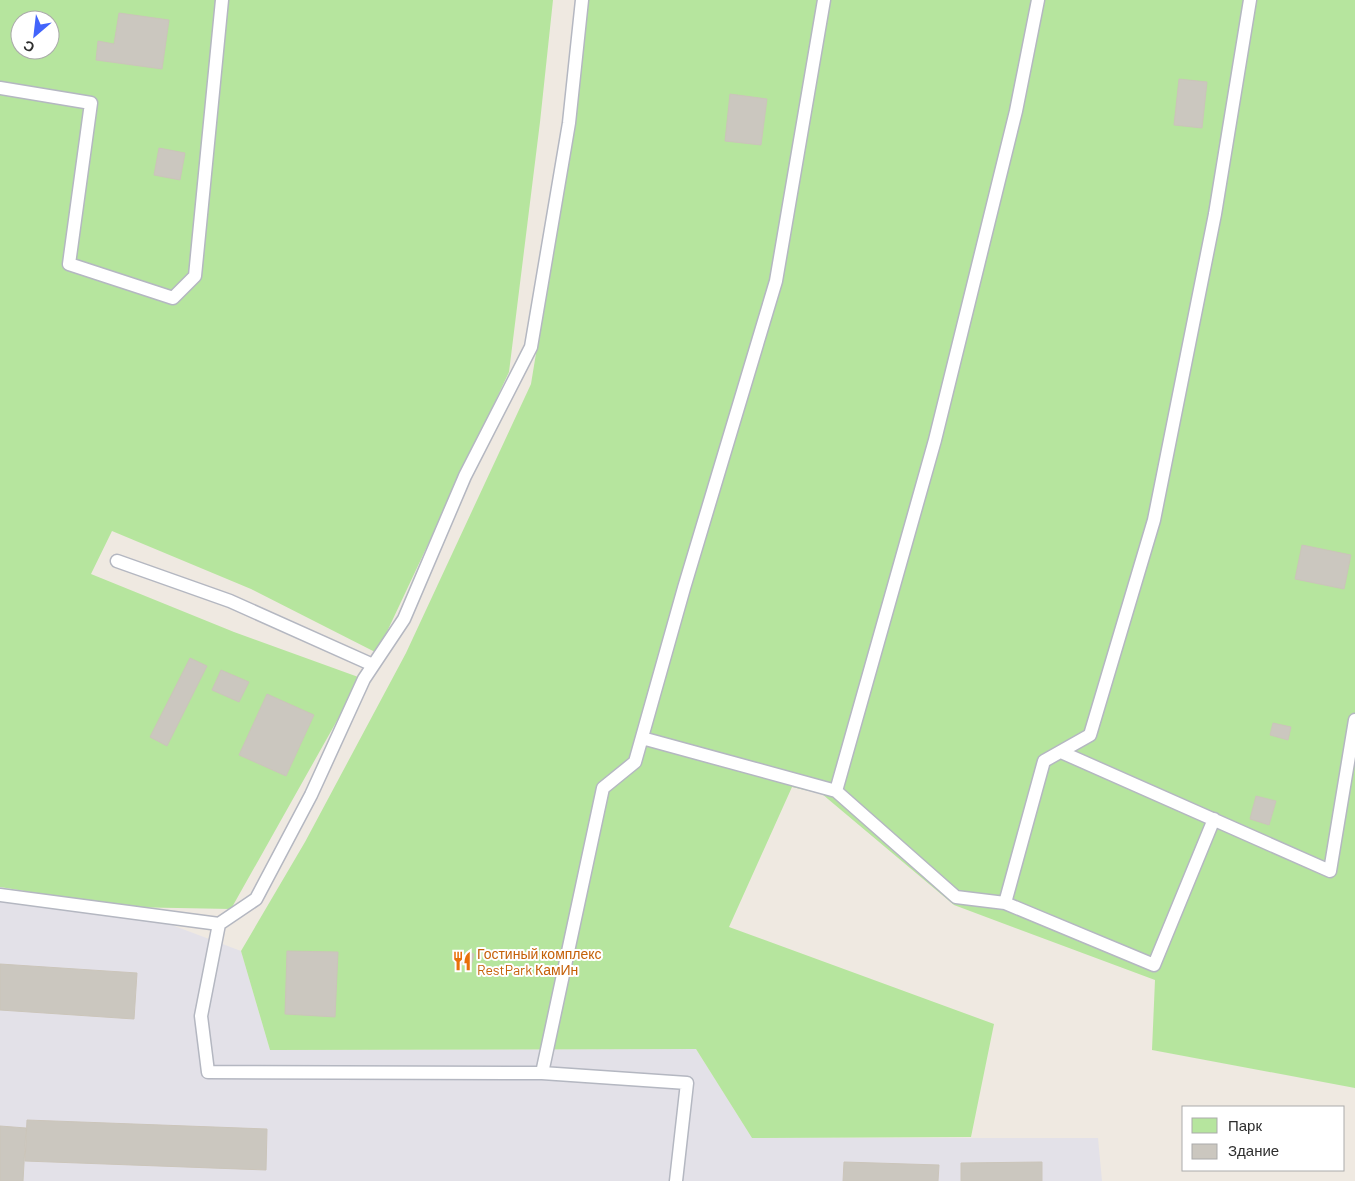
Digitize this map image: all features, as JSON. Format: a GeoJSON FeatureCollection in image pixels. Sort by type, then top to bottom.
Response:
{"type":"FeatureCollection","features":[{"type":"Feature","properties":{"kind":"lane"},"geometry":{"type":"LineString","coordinates":[[0,88],[91,103],[69,264],[174,298],[194,276],[222,0]]}},
{"type":"Feature","properties":{"kind":"lane"},"geometry":{"type":"LineString","coordinates":[[0,895],[220,924],[256,899],[311,795],[364,679],[404,619],[465,476],[531,347],[569,124],[582,0]]}},
{"type":"Feature","properties":{"kind":"lane"},"geometry":{"type":"LineString","coordinates":[[542,1073],[603,788],[635,762],[681,598],[776,281],[824,0]]}},
{"type":"Feature","properties":{"kind":"lane"},"geometry":{"type":"LineString","coordinates":[[836,791],[935,440],[1016,111],[1038,0]]}},
{"type":"Feature","properties":{"kind":"lane"},"geometry":{"type":"LineString","coordinates":[[1005,903],[1044,761],[1090,735],[1154,520],[1216,214],[1250,0]]}},
{"type":"Feature","properties":{"kind":"lane"},"geometry":{"type":"LineString","coordinates":[[118,561],[230,601],[373,665]]}},
{"type":"Feature","properties":{"kind":"lane"},"geometry":{"type":"LineString","coordinates":[[1061,752],[1330,871],[1355,720]]}},
{"type":"Feature","properties":{"kind":"lane"},"geometry":{"type":"LineString","coordinates":[[642,738],[836,791],[956,897],[1005,903],[1154,965],[1214,819]]}},
{"type":"Feature","properties":{"kind":"lane"},"geometry":{"type":"LineString","coordinates":[[220,924],[201,1016],[208,1072],[542,1073],[687,1083],[676,1181]]}},
{"type":"Feature","properties":{"kind":"shaded area"},"geometry":{"type":"Polygon","coordinates":[[[0,887],[124,907],[241,951],[270,1050],[696,1049],[752,1138],[1098,1138],[1102,1181],[0,1181],[0,887]]]}},
{"type":"Feature","properties":{"kind":"green space"},"geometry":{"type":"Polygon","coordinates":[[[0,0],[553,0],[509,372],[377,653],[251,589],[112,531],[91,574],[234,632],[361,678],[231,909],[124,907],[0,887],[0,0]]]}},
{"type":"Feature","properties":{"kind":"green space"},"geometry":{"type":"Polygon","coordinates":[[[587,0],[1355,0],[1355,1088],[1152,1050],[1155,980],[954,905],[822,794],[792,787],[729,927],[994,1024],[971,1137],[752,1138],[696,1049],[270,1050],[241,951],[305,842],[406,653],[531,384],[558,219],[587,0]]]}},
{"type":"Feature","properties":{"kind":"building"},"geometry":{"type":"Polygon","coordinates":[[[119,13],[169,20],[162,69],[96,60],[98,41],[114,44],[119,13]]]}},
{"type":"Feature","properties":{"kind":"building"},"geometry":{"type":"Polygon","coordinates":[[[1179,79],[1207,82],[1202,128],[1174,125],[1179,79]]]}},
{"type":"Feature","properties":{"kind":"building"},"geometry":{"type":"Polygon","coordinates":[[[730,94],[767,99],[761,145],[725,141],[730,94]]]}},
{"type":"Feature","properties":{"kind":"building"},"geometry":{"type":"Polygon","coordinates":[[[159,148],[185,153],[180,180],[154,175],[159,148]]]}},
{"type":"Feature","properties":{"kind":"building"},"geometry":{"type":"Polygon","coordinates":[[[1302,545],[1351,555],[1344,589],[1295,579],[1302,545]]]}},
{"type":"Feature","properties":{"kind":"building"},"geometry":{"type":"Polygon","coordinates":[[[190,658],[207,666],[167,746],[150,737],[190,658]]]}},
{"type":"Feature","properties":{"kind":"building"},"geometry":{"type":"Polygon","coordinates":[[[221,670],[249,682],[239,702],[212,690],[221,670]]]}},
{"type":"Feature","properties":{"kind":"building"},"geometry":{"type":"Polygon","coordinates":[[[267,694],[314,715],[286,776],[239,755],[267,694]]]}},
{"type":"Feature","properties":{"kind":"building"},"geometry":{"type":"Polygon","coordinates":[[[1273,723],[1291,727],[1288,740],[1270,735],[1273,723]]]}},
{"type":"Feature","properties":{"kind":"building"},"geometry":{"type":"Polygon","coordinates":[[[1256,796],[1276,801],[1269,825],[1250,819],[1256,796]]]}},
{"type":"Feature","properties":{"kind":"building"},"geometry":{"type":"Polygon","coordinates":[[[287,951],[338,952],[335,1017],[285,1014],[287,951]]]}},
{"type":"Feature","properties":{"kind":"building"},"geometry":{"type":"Polygon","coordinates":[[[466,952],[474,954],[471,966],[456,962],[458,954],[465,956],[466,952]]]}},
{"type":"Feature","properties":{"kind":"building"},"geometry":{"type":"Polygon","coordinates":[[[0,964],[137,973],[134,1019],[0,1010],[0,964]]]}},
{"type":"Feature","properties":{"kind":"building"},"geometry":{"type":"Polygon","coordinates":[[[27,1120],[267,1129],[266,1170],[25,1161],[27,1120]]]}},
{"type":"Feature","properties":{"kind":"building"},"geometry":{"type":"Polygon","coordinates":[[[0,1126],[26,1128],[23,1181],[0,1181],[0,1126]]]}},
{"type":"Feature","properties":{"kind":"building"},"geometry":{"type":"Polygon","coordinates":[[[844,1162],[939,1165],[938,1181],[843,1181],[844,1162]]]}},
{"type":"Feature","properties":{"kind":"building"},"geometry":{"type":"Polygon","coordinates":[[[1042,1162],[1042,1181],[961,1181],[961,1163],[1042,1162]]]}},
{"type":"Feature","properties":{"kind":"place","name":"Гостиный комплекс RestPark КамИн"},"geometry":{"type":"Point","coordinates":[462,961]}}]}
